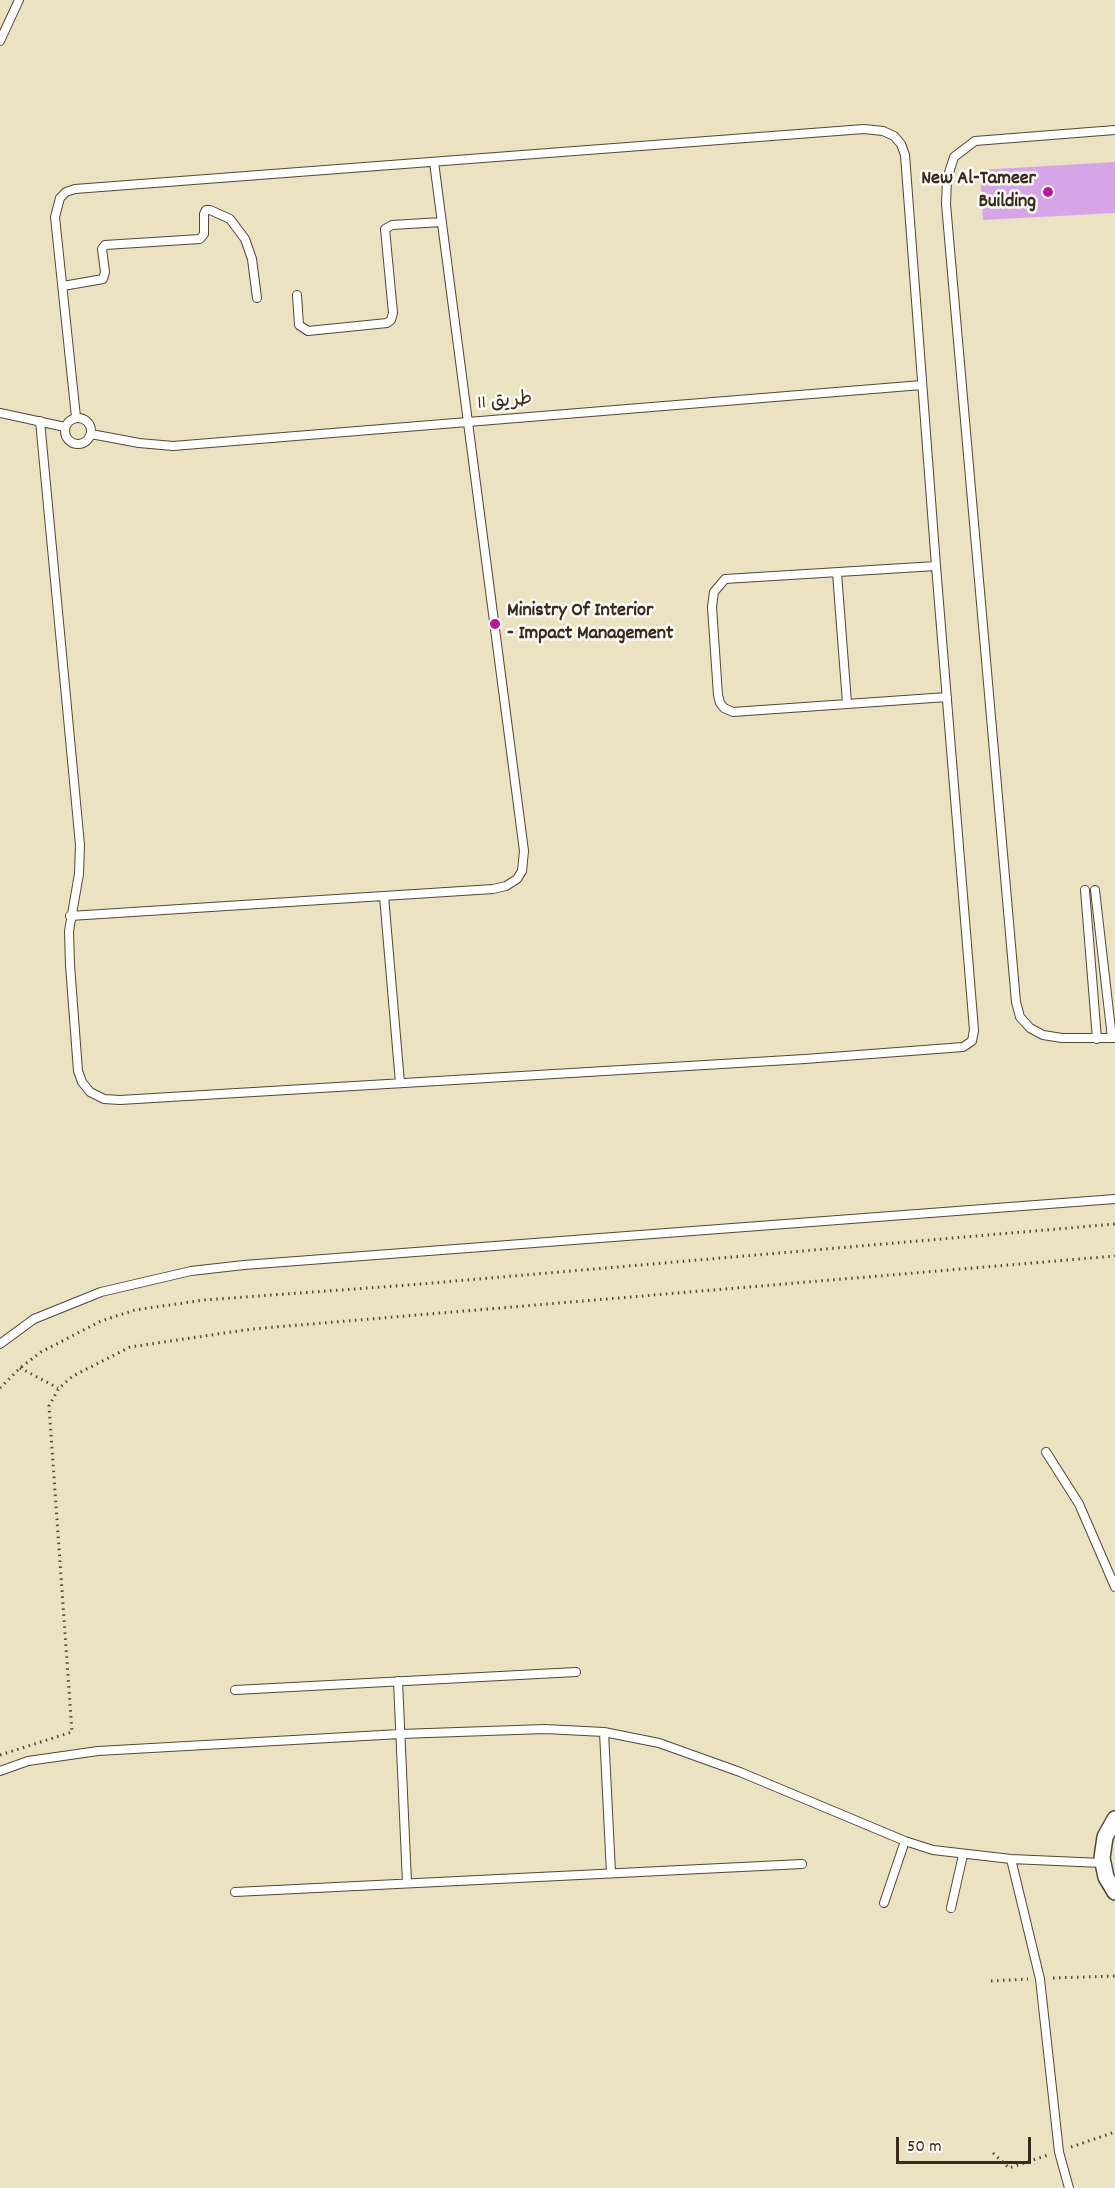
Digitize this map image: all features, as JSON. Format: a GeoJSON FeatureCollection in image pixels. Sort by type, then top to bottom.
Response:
{"type":"FeatureCollection","features":[{"type":"Feature","properties":{"kind":"street"},"geometry":{"type":"LineString","coordinates":[[1115,1819],[1102,1847],[1102,1863],[1106,1877],[1115,1892]]}},
{"type":"Feature","properties":{"kind":"lane"},"geometry":{"type":"LineString","coordinates":[[0,41],[19,0]]}},
{"type":"Feature","properties":{"kind":"lane"},"geometry":{"type":"LineString","coordinates":[[40,422],[80,851],[78,880],[70,916],[69,946],[78,1071],[82,1082],[90,1092],[104,1099],[120,1100],[816,1058],[963,1047],[972,1041],[974,1030],[905,155],[901,144],[894,136],[883,131],[864,129],[75,189],[66,192],[60,198],[55,217],[76,417]]}},
{"type":"Feature","properties":{"kind":"lane"},"geometry":{"type":"LineString","coordinates":[[1095,890],[1114,1038],[1062,1038],[1043,1035],[1030,1028],[1020,1017],[1016,1002],[948,228],[947,179],[954,157],[975,141],[1115,130]]}},
{"type":"Feature","properties":{"kind":"lane"},"geometry":{"type":"LineString","coordinates":[[70,916],[493,889],[506,886],[517,879],[524,860],[434,162]]}},
{"type":"Feature","properties":{"kind":"lane"},"geometry":{"type":"LineString","coordinates":[[63,286],[103,279],[105,272],[102,249],[105,244],[200,239],[204,231],[204,213],[210,210],[230,219],[245,239],[252,259],[257,298]]}},
{"type":"Feature","properties":{"kind":"lane"},"geometry":{"type":"LineString","coordinates":[[297,295],[300,326],[308,331],[387,323],[391,320],[393,313],[385,229],[392,225],[442,222]]}},
{"type":"Feature","properties":{"kind":"lane","name":"طريق 11"},"geometry":{"type":"LineString","coordinates":[[91,434],[139,443],[173,446],[922,385]]}},
{"type":"Feature","properties":{"kind":"lane"},"geometry":{"type":"LineString","coordinates":[[0,412],[65,428]]}},
{"type":"Feature","properties":{"kind":"lane"},"geometry":{"type":"LineString","coordinates":[[76,417],[89,424],[91,434],[85,442],[75,444],[66,438],[65,428],[67,423],[76,417]]}},
{"type":"Feature","properties":{"kind":"lane"},"geometry":{"type":"LineString","coordinates":[[936,566],[725,579],[714,592],[712,607],[718,695],[724,708],[733,712],[947,697]]}},
{"type":"Feature","properties":{"kind":"lane"},"geometry":{"type":"LineString","coordinates":[[837,573],[846,704]]}},
{"type":"Feature","properties":{"kind":"lane"},"geometry":{"type":"LineString","coordinates":[[1085,890],[1097,1039]]}},
{"type":"Feature","properties":{"kind":"lane"},"geometry":{"type":"LineString","coordinates":[[384,896],[400,1083]]}},
{"type":"Feature","properties":{"kind":"lane"},"geometry":{"type":"LineString","coordinates":[[0,1344],[34,1319],[83,1298],[191,1271],[244,1265],[1115,1199]]}},
{"type":"Feature","properties":{"kind":"lane"},"geometry":{"type":"LineString","coordinates":[[1046,1452],[1079,1504],[1115,1587]]}},
{"type":"Feature","properties":{"kind":"lane"},"geometry":{"type":"LineString","coordinates":[[235,1690],[576,1672]]}},
{"type":"Feature","properties":{"kind":"lane"},"geometry":{"type":"LineString","coordinates":[[398,1681],[407,1884]]}},
{"type":"Feature","properties":{"kind":"lane"},"geometry":{"type":"LineString","coordinates":[[0,1771],[28,1761],[98,1751],[400,1734],[545,1729],[604,1732],[659,1743],[740,1772],[905,1841],[933,1850],[1011,1859],[1102,1863]]}},
{"type":"Feature","properties":{"kind":"lane"},"geometry":{"type":"LineString","coordinates":[[604,1732],[611,1874]]}},
{"type":"Feature","properties":{"kind":"lane"},"geometry":{"type":"LineString","coordinates":[[884,1903],[905,1841]]}},
{"type":"Feature","properties":{"kind":"lane"},"geometry":{"type":"LineString","coordinates":[[951,1908],[963,1854]]}},
{"type":"Feature","properties":{"kind":"lane"},"geometry":{"type":"LineString","coordinates":[[1011,1859],[1040,1979],[1059,2152],[1069,2188]]}},
{"type":"Feature","properties":{"kind":"lane"},"geometry":{"type":"LineString","coordinates":[[236,1892],[801,1864]]}},
{"type":"Feature","properties":{"kind":"path"},"geometry":{"type":"LineString","coordinates":[[0,1388],[20,1368],[41,1352],[101,1321],[135,1310],[193,1302],[1115,1224]]}},
{"type":"Feature","properties":{"kind":"path"},"geometry":{"type":"LineString","coordinates":[[0,1755],[72,1732],[49,1406],[59,1388],[73,1376],[130,1347],[252,1329],[1115,1256]]}},
{"type":"Feature","properties":{"kind":"path"},"geometry":{"type":"LineString","coordinates":[[20,1368],[59,1388]]}},
{"type":"Feature","properties":{"kind":"building","name":"New Al-Tameer Building"},"geometry":{"type":"Polygon","coordinates":[[[1115,162],[1115,213],[983,220],[980,170],[1115,162]]]}},
{"type":"Feature","properties":{"kind":"place","name":"New Al-Tameer Building"},"geometry":{"type":"Point","coordinates":[1048,192]}},
{"type":"Feature","properties":{"kind":"place","name":"Ministry Of Interior - Impact Management"},"geometry":{"type":"Point","coordinates":[495,624]}}]}
